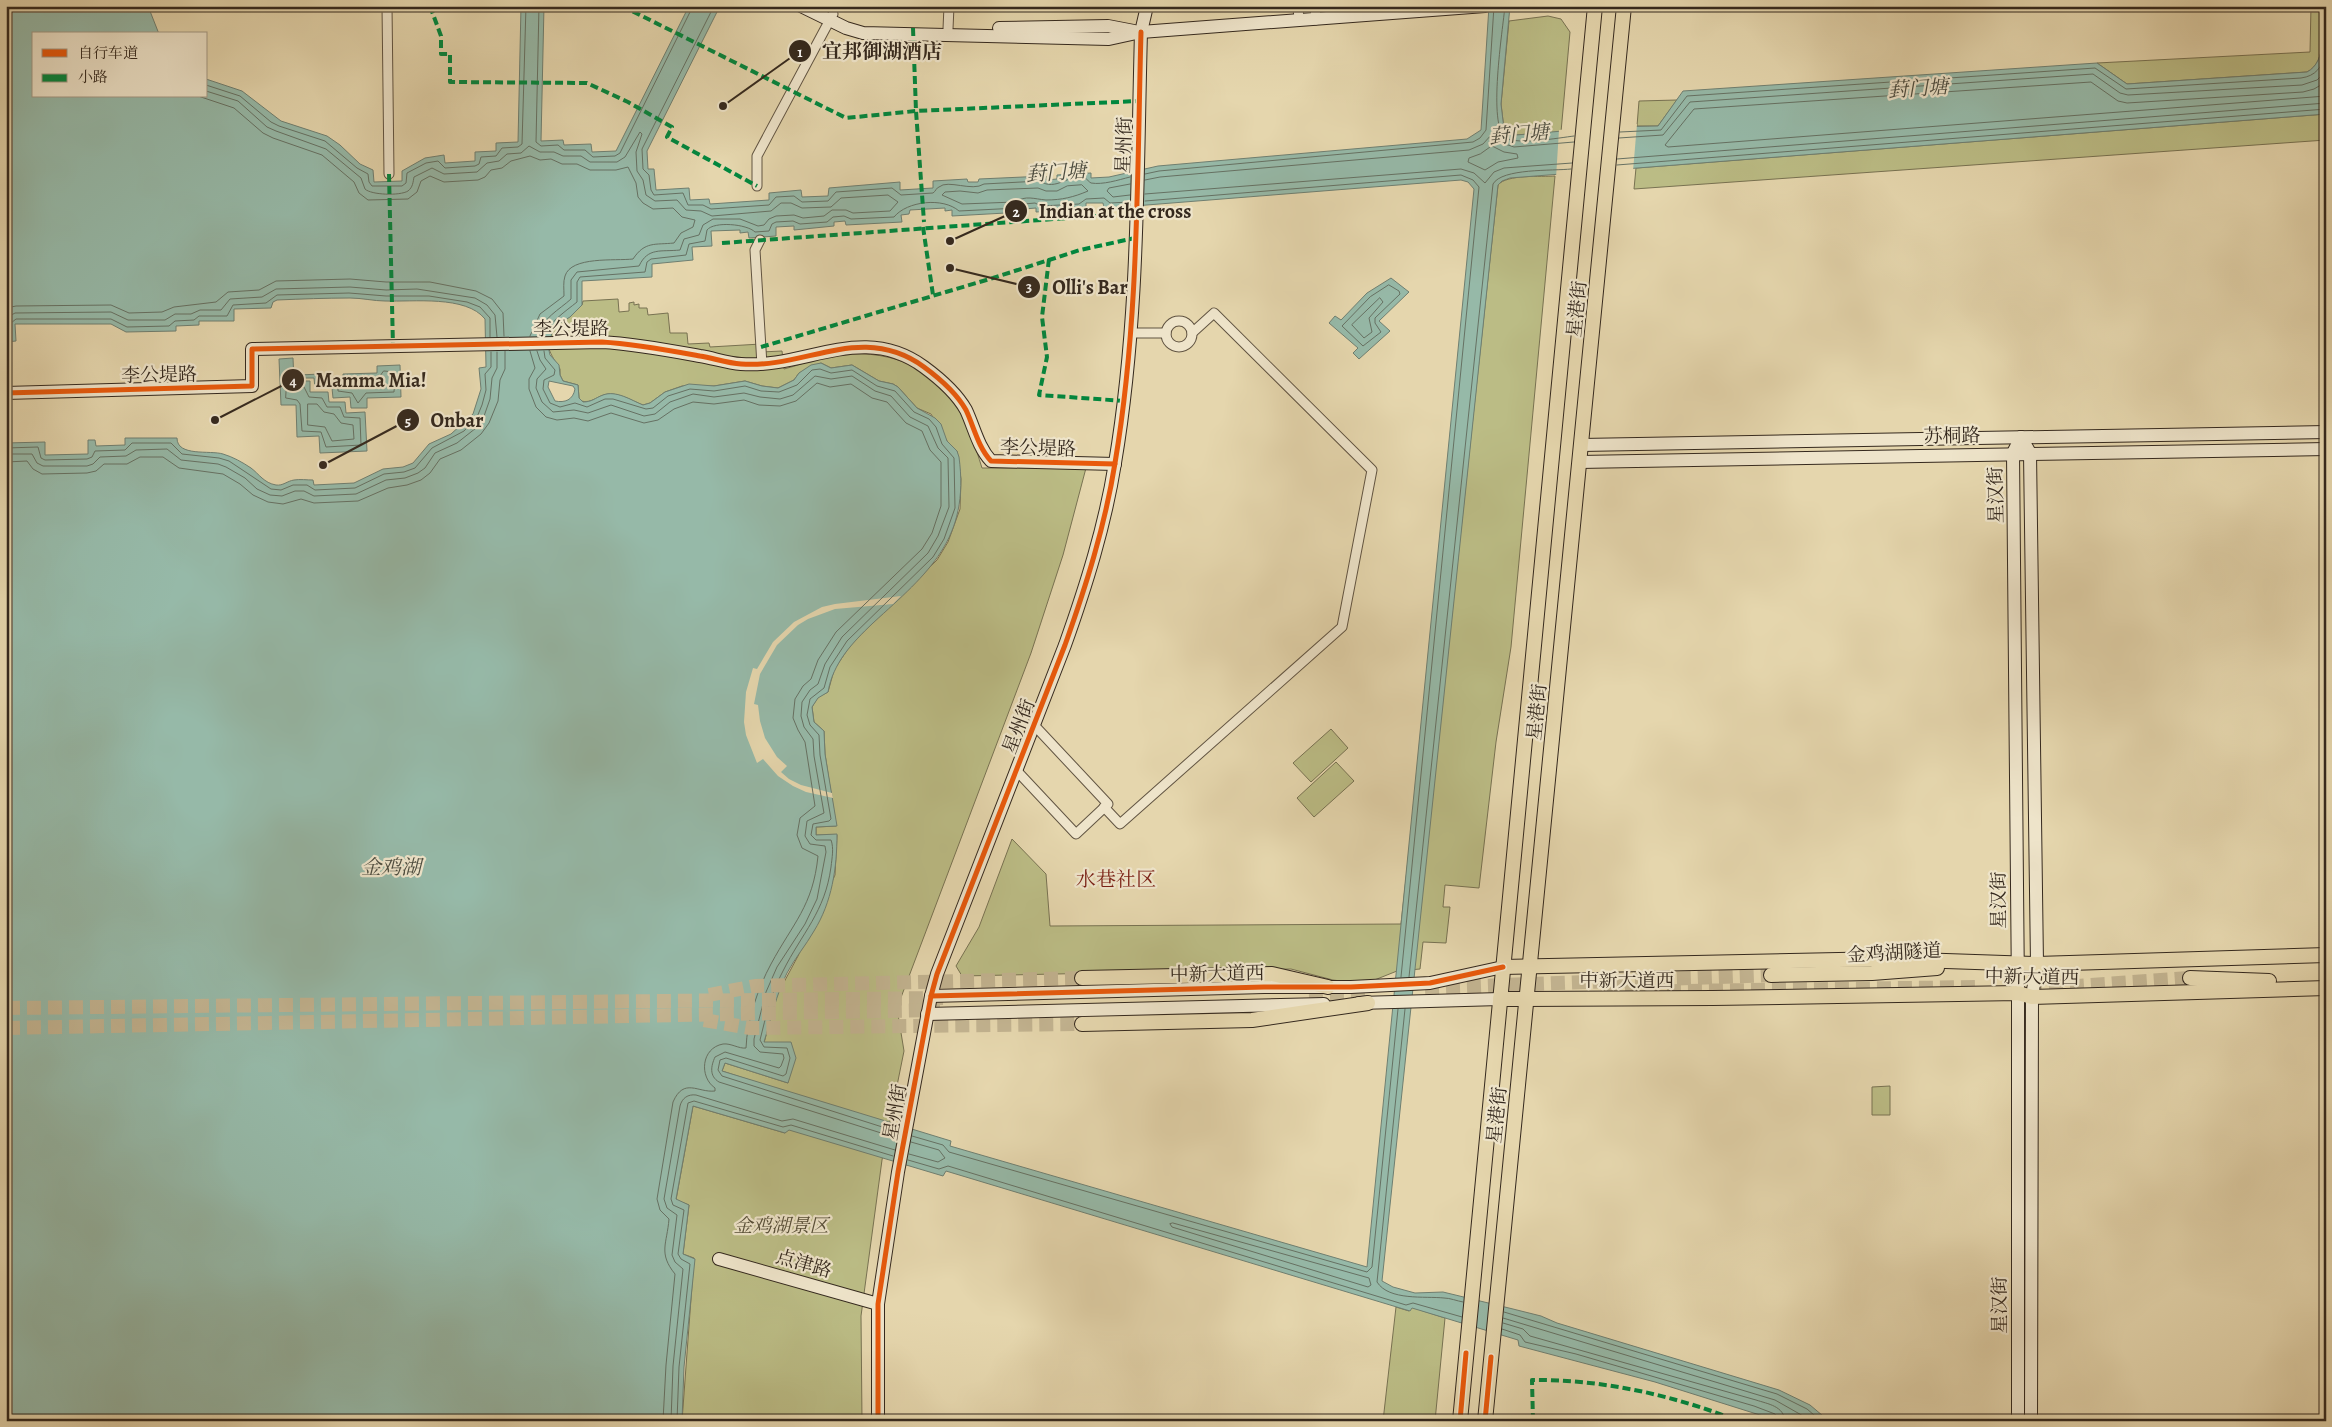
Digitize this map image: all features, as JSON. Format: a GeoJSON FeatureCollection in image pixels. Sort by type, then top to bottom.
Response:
{"type":"FeatureCollection","features":[{"type":"Feature","properties":{"kind":"main road","name":"星港街"},"geometry":{"type":"LineString","coordinates":[[1460,1421],[1595,6]]}},
{"type":"Feature","properties":{"kind":"main road","name":"星港街"},"geometry":{"type":"LineString","coordinates":[[1485,1421],[1624,6]]}},
{"type":"Feature","properties":{"kind":"main road","name":"中新大道西"},"geometry":{"type":"LineString","coordinates":[[1503,967],[1887,959],[2037,964],[2326,955]]}},
{"type":"Feature","properties":{"kind":"main road","name":"金鸡湖隧道"},"geometry":{"type":"LineString","coordinates":[[1771,975],[1872,973],[2018,963]]}},
{"type":"Feature","properties":{"kind":"main road"},"geometry":{"type":"LineString","coordinates":[[1082,978],[1272,974],[1328,987]]}},
{"type":"Feature","properties":{"kind":"main road"},"geometry":{"type":"LineString","coordinates":[[2190,978],[2326,984]]}},
{"type":"Feature","properties":{"kind":"main road","name":"中新大道西"},"geometry":{"type":"LineString","coordinates":[[1500,999],[1713,998],[2018,992],[2032,997],[2326,988]]}},
{"type":"Feature","properties":{"kind":"main road"},"geometry":{"type":"LineString","coordinates":[[1082,1024],[1252,1020],[1368,1003]]}},
{"type":"Feature","properties":{"kind":"street"},"geometry":{"type":"LineString","coordinates":[[387,6],[389,174]]}},
{"type":"Feature","properties":{"kind":"street"},"geometry":{"type":"LineString","coordinates":[[801,6],[863,32],[1109,39],[1141,32],[1485,6]]}},
{"type":"Feature","properties":{"kind":"street"},"geometry":{"type":"LineString","coordinates":[[818,6],[831,17],[881,27],[948,29],[1108,26],[1141,32]]}},
{"type":"Feature","properties":{"kind":"street"},"geometry":{"type":"LineString","coordinates":[[948,29],[949,6]]}},
{"type":"Feature","properties":{"kind":"street","name":"星州街"},"geometry":{"type":"LineString","coordinates":[[1136,6],[1141,32]]}},
{"type":"Feature","properties":{"kind":"street","name":"星州街"},"geometry":{"type":"LineString","coordinates":[[878,1421],[878,1304],[898,1172],[931,996],[937,974],[1034,725],[1084,590],[1098,546],[1115,464],[1125,401],[1131,333],[1141,32],[1147,6]]}},
{"type":"Feature","properties":{"kind":"street"},"geometry":{"type":"LineString","coordinates":[[1298,6],[1299,21]]}},
{"type":"Feature","properties":{"kind":"street"},"geometry":{"type":"LineString","coordinates":[[1315,6],[1316,20]]}},
{"type":"Feature","properties":{"kind":"street"},"geometry":{"type":"LineString","coordinates":[[757,186],[757,156],[831,17]]}},
{"type":"Feature","properties":{"kind":"street"},"geometry":{"type":"LineString","coordinates":[[760,240],[755,250],[762,365]]}},
{"type":"Feature","properties":{"kind":"street"},"geometry":{"type":"LineString","coordinates":[[1104,807],[1120,824],[1342,627],[1372,470],[1214,313],[1192,332],[1190,341],[1179,347],[1171,345],[1166,333],[1169,325],[1176,321],[1184,322],[1192,332]]}},
{"type":"Feature","properties":{"kind":"street"},"geometry":{"type":"LineString","coordinates":[[1131,333],[1166,333]]}},
{"type":"Feature","properties":{"kind":"street","name":"李公堤路"},"geometry":{"type":"LineString","coordinates":[[6,393],[252,386],[252,349],[570,342],[637,344],[738,364],[762,365],[836,348],[863,347],[888,350],[924,367],[957,398],[965,409],[984,454],[991,461],[1115,464]]}},
{"type":"Feature","properties":{"kind":"street","name":"苏桐路"},"geometry":{"type":"LineString","coordinates":[[1581,445],[2326,432]]}},
{"type":"Feature","properties":{"kind":"street"},"geometry":{"type":"LineString","coordinates":[[2208,434],[2208,451]]}},
{"type":"Feature","properties":{"kind":"street","name":"星汉街"},"geometry":{"type":"LineString","coordinates":[[2018,1421],[2018,963],[2013,453],[2021,437]]}},
{"type":"Feature","properties":{"kind":"street","name":"星汉街"},"geometry":{"type":"LineString","coordinates":[[2021,437],[2030,453],[2037,964],[2032,997],[2031,1421]]}},
{"type":"Feature","properties":{"kind":"street"},"geometry":{"type":"LineString","coordinates":[[1851,440],[1852,456]]}},
{"type":"Feature","properties":{"kind":"street"},"geometry":{"type":"LineString","coordinates":[[1608,444],[1608,461]]}},
{"type":"Feature","properties":{"kind":"street","name":"苏桐路"},"geometry":{"type":"LineString","coordinates":[[1579,462],[2326,449]]}},
{"type":"Feature","properties":{"kind":"street"},"geometry":{"type":"LineString","coordinates":[[2015,667],[2032,666]]}},
{"type":"Feature","properties":{"kind":"street"},"geometry":{"type":"LineString","coordinates":[[1016,771],[1076,834],[1108,804],[1034,725]]}},
{"type":"Feature","properties":{"kind":"street","name":"中新大道西"},"geometry":{"type":"LineString","coordinates":[[931,996],[1430,983],[1503,967]]}},
{"type":"Feature","properties":{"kind":"street","name":"中新大道西"},"geometry":{"type":"LineString","coordinates":[[927,1014],[1500,999]]}},
{"type":"Feature","properties":{"kind":"street","name":"点津路"},"geometry":{"type":"LineString","coordinates":[[719,1259],[878,1304]]}},
{"type":"Feature","properties":{"kind":"green space"},"geometry":{"type":"Polygon","coordinates":[[[2311,6],[2322,6],[2323,33],[2318,60],[2314,67],[2307,72],[2127,84],[2097,63],[2310,52],[2311,6]]]}},
{"type":"Feature","properties":{"kind":"green space"},"geometry":{"type":"Polygon","coordinates":[[[1548,16],[1561,19],[1570,32],[1561,132],[1515,135],[1504,129],[1501,104],[1509,21],[1548,16]]]}},
{"type":"Feature","properties":{"kind":"green space"},"geometry":{"type":"Polygon","coordinates":[[[1677,100],[1658,126],[1637,126],[1639,101],[1677,100]]]}},
{"type":"Feature","properties":{"kind":"green space"},"geometry":{"type":"Polygon","coordinates":[[[2326,114],[2326,140],[1634,189],[1636,168],[2326,114]]]}},
{"type":"Feature","properties":{"kind":"green space"},"geometry":{"type":"Polygon","coordinates":[[[1555,176],[1511,647],[1496,742],[1479,888],[1445,885],[1443,907],[1450,907],[1446,943],[1423,942],[1420,969],[1397,971],[1372,981],[1357,983],[1333,980],[1291,969],[962,976],[956,966],[979,927],[1012,839],[1046,874],[1050,926],[1401,924],[1415,797],[1432,798],[1498,185],[1502,181],[1509,179],[1555,176]]]}},
{"type":"Feature","properties":{"kind":"green space","name":"金鸡湖景区"},"geometry":{"type":"Polygon","coordinates":[[[618,299],[619,312],[629,311],[629,303],[634,302],[634,305],[639,304],[639,308],[647,308],[648,315],[668,313],[670,333],[687,333],[688,344],[709,343],[710,347],[761,344],[761,352],[782,351],[784,369],[819,358],[843,354],[880,356],[898,360],[930,376],[956,404],[965,419],[982,468],[1086,468],[1063,555],[1031,653],[897,1008],[904,1051],[882,1160],[861,1316],[862,1421],[682,1421],[694,1258],[683,1254],[689,1205],[676,1200],[693,1106],[785,1133],[799,1096],[722,1071],[725,1063],[788,1083],[764,1043],[776,997],[798,956],[835,875],[837,835],[816,835],[816,827],[836,826],[825,754],[824,731],[814,722],[812,707],[818,697],[828,692],[834,670],[851,644],[937,560],[948,542],[960,509],[961,479],[957,451],[947,441],[931,414],[917,408],[898,387],[879,381],[852,365],[831,368],[821,363],[799,373],[794,380],[778,388],[745,381],[714,386],[682,386],[665,392],[650,403],[643,405],[612,394],[585,402],[581,401],[578,385],[563,381],[560,369],[549,348],[548,337],[554,326],[572,315],[582,305],[583,301],[618,299]]]}},
{"type":"Feature","properties":{"kind":"green space"},"geometry":{"type":"Polygon","coordinates":[[[1331,729],[1348,748],[1311,782],[1293,763],[1331,729]]]}},
{"type":"Feature","properties":{"kind":"green space"},"geometry":{"type":"Polygon","coordinates":[[[1336,762],[1354,781],[1314,817],[1297,798],[1336,762]]]}},
{"type":"Feature","properties":{"kind":"green space"},"geometry":{"type":"Polygon","coordinates":[[[1890,1086],[1890,1115],[1872,1115],[1872,1087],[1890,1086]]]}},
{"type":"Feature","properties":{"kind":"green space"},"geometry":{"type":"Polygon","coordinates":[[[1396,1307],[1409,1311],[1411,1307],[1445,1318],[1435,1421],[1383,1421],[1396,1307]]]}},
{"type":"Feature","properties":{"kind":"water","name":"金鸡湖"},"geometry":{"type":"Polygon","coordinates":[[[6,6],[148,6],[158,32],[32,32],[32,98],[208,98],[208,80],[242,91],[281,121],[327,136],[340,145],[360,164],[373,170],[374,182],[402,181],[402,171],[425,158],[444,155],[445,163],[475,161],[475,152],[496,151],[496,143],[518,142],[521,6],[544,6],[541,141],[563,140],[564,145],[591,144],[592,152],[616,151],[689,6],[720,6],[647,151],[648,169],[654,169],[656,190],[689,188],[690,200],[709,199],[710,204],[769,200],[769,193],[801,190],[802,197],[828,196],[829,188],[900,182],[900,190],[933,188],[933,181],[967,179],[968,182],[978,182],[979,179],[1046,176],[1046,180],[1057,179],[1057,175],[1091,173],[1091,178],[1109,177],[1158,166],[1467,139],[1481,130],[1489,6],[1510,6],[1501,104],[1504,129],[1507,133],[1516,135],[1610,127],[1658,126],[1683,91],[2097,63],[2127,84],[2307,72],[2314,67],[2321,52],[2323,33],[2322,6],[2326,6],[2326,114],[1510,178],[1498,185],[1382,1281],[1393,1287],[1415,1293],[1443,1292],[1541,1316],[1557,1323],[1779,1390],[1810,1405],[1829,1421],[1779,1421],[1655,1382],[1519,1346],[1518,1340],[1412,1308],[1410,1311],[946,1171],[943,1176],[789,1130],[785,1133],[693,1106],[676,1199],[689,1205],[683,1254],[695,1259],[684,1367],[682,1421],[6,1421],[6,443],[45,442],[45,455],[88,454],[88,440],[95,440],[96,446],[125,445],[125,438],[177,438],[178,444],[182,448],[195,452],[223,454],[234,458],[272,484],[281,485],[299,480],[313,480],[314,485],[354,483],[383,469],[403,467],[413,463],[429,444],[451,434],[473,414],[481,389],[479,368],[486,367],[485,319],[476,311],[465,306],[438,301],[381,301],[350,298],[277,300],[273,302],[271,308],[234,309],[234,321],[199,321],[199,325],[176,326],[176,331],[126,332],[111,324],[15,324],[16,341],[6,342],[6,6]],[[1461,180],[1109,208],[1104,208],[1103,203],[1086,203],[1086,209],[1036,212],[1036,208],[1024,209],[1024,212],[952,216],[952,210],[945,211],[945,208],[910,210],[909,214],[901,215],[902,222],[846,225],[845,221],[834,222],[834,226],[794,230],[794,226],[776,227],[776,236],[749,238],[748,232],[740,233],[740,230],[711,231],[712,246],[692,247],[693,260],[652,264],[652,277],[582,281],[582,305],[570,317],[554,327],[548,346],[550,355],[559,365],[563,381],[578,385],[579,398],[583,402],[591,401],[603,395],[613,394],[623,396],[643,405],[650,403],[665,392],[689,384],[714,386],[745,381],[778,388],[794,380],[799,373],[811,365],[821,363],[831,368],[852,365],[879,381],[898,387],[917,408],[935,418],[941,424],[947,441],[957,451],[959,457],[961,486],[958,510],[951,532],[941,552],[912,587],[865,631],[844,654],[834,672],[828,692],[818,698],[812,707],[814,722],[824,731],[825,754],[837,826],[816,827],[816,835],[837,834],[837,847],[832,884],[825,908],[814,931],[783,981],[764,1042],[791,1042],[796,1058],[788,1083],[725,1063],[722,1071],[951,1141],[950,1146],[1367,1267],[1474,189],[1468,182],[1461,180]],[[549,381],[548,387],[555,401],[562,402],[572,396],[575,389],[573,386],[549,381]]]}},
{"type":"Feature","properties":{"kind":"water"},"geometry":{"type":"Polygon","coordinates":[[[1391,278],[1409,292],[1379,321],[1390,331],[1359,359],[1353,353],[1358,348],[1329,323],[1335,316],[1341,320],[1367,293],[1391,278]]]}},
{"type":"Feature","properties":{"kind":"water"},"geometry":{"type":"Polygon","coordinates":[[[293,358],[294,381],[310,381],[310,392],[328,392],[329,402],[345,402],[346,413],[365,412],[367,451],[320,453],[319,436],[297,437],[296,405],[281,405],[279,359],[293,358]]]}},
{"type":"Feature","properties":{"kind":"water"},"geometry":{"type":"Polygon","coordinates":[[[400,365],[401,397],[367,398],[367,408],[351,408],[350,397],[333,398],[332,388],[315,388],[314,378],[298,378],[298,375],[321,374],[321,381],[343,381],[343,374],[377,373],[377,366],[400,365]]]}},
{"type":"Feature","properties":{"kind":"pier"},"geometry":{"type":"Polygon","coordinates":[[[1610,124],[1637,124],[1633,171],[1556,178],[1559,130],[1610,124]]]}},
{"type":"Feature","properties":{"kind":"pier"},"geometry":{"type":"Polygon","coordinates":[[[901,596],[893,604],[835,609],[808,619],[798,625],[777,645],[760,674],[754,704],[758,705],[765,738],[777,757],[787,766],[781,772],[789,779],[801,785],[832,793],[833,798],[806,792],[793,786],[778,776],[763,759],[757,763],[746,735],[744,722],[746,692],[753,668],[757,669],[773,642],[794,622],[822,607],[901,596]]]}},
{"type":"Feature","properties":{"kind":"tunnel"},"geometry":{"type":"LineString","coordinates":[[1425,988],[1771,975]]}},
{"type":"Feature","properties":{"kind":"tunnel"},"geometry":{"type":"LineString","coordinates":[[709,995],[755,986],[1082,978]]}},
{"type":"Feature","properties":{"kind":"tunnel"},"geometry":{"type":"LineString","coordinates":[[2007,986],[2078,986],[2190,978]]}},
{"type":"Feature","properties":{"kind":"tunnel"},"geometry":{"type":"LineString","coordinates":[[1604,992],[1980,987]]}},
{"type":"Feature","properties":{"kind":"tunnel"},"geometry":{"type":"LineString","coordinates":[[6,1008],[943,998]]}},
{"type":"Feature","properties":{"kind":"tunnel"},"geometry":{"type":"LineString","coordinates":[[1309,1000],[1365,999]]}},
{"type":"Feature","properties":{"kind":"tunnel"},"geometry":{"type":"LineString","coordinates":[[6,1028],[940,1010]]}},
{"type":"Feature","properties":{"kind":"tunnel"},"geometry":{"type":"LineString","coordinates":[[704,1020],[750,1028],[1082,1024]]}},
{"type":"Feature","properties":{"kind":"marked path"},"geometry":{"type":"LineString","coordinates":[[430,6],[441,36],[441,54],[450,54],[450,82],[587,83],[628,102],[672,127],[667,137],[757,186]]}},
{"type":"Feature","properties":{"kind":"marked path"},"geometry":{"type":"LineString","coordinates":[[622,6],[846,118],[916,111],[1139,101]]}},
{"type":"Feature","properties":{"kind":"marked path"},"geometry":{"type":"LineString","coordinates":[[913,28],[916,111],[924,222]]}},
{"type":"Feature","properties":{"kind":"marked path"},"geometry":{"type":"LineString","coordinates":[[389,174],[393,347]]}},
{"type":"Feature","properties":{"kind":"marked path"},"geometry":{"type":"LineString","coordinates":[[722,243],[1096,216]]}},
{"type":"Feature","properties":{"kind":"marked path"},"geometry":{"type":"LineString","coordinates":[[923,227],[933,295]]}},
{"type":"Feature","properties":{"kind":"marked path"},"geometry":{"type":"LineString","coordinates":[[761,347],[1080,250],[1135,238]]}},
{"type":"Feature","properties":{"kind":"marked path"},"geometry":{"type":"LineString","coordinates":[[1049,259],[1042,317],[1047,357],[1039,395],[1125,401]]}},
{"type":"Feature","properties":{"kind":"marked path"},"geometry":{"type":"LineString","coordinates":[[1533,1421],[1532,1380],[1584,1382],[1636,1390],[1688,1403],[1738,1421]]}},
{"type":"Feature","properties":{"kind":"cycle path"},"geometry":{"type":"LineString","coordinates":[[878,1421],[878,1304],[898,1172],[931,996],[937,974],[1065,645],[1094,556],[1111,486],[1123,410],[1133,302],[1141,32]]}},
{"type":"Feature","properties":{"kind":"cycle path"},"geometry":{"type":"LineString","coordinates":[[6,393],[252,386],[252,349],[602,342],[627,344],[731,363],[765,364],[834,350],[878,348],[901,354],[936,376],[958,398],[966,410],[979,443],[991,461],[1115,464]]}},
{"type":"Feature","properties":{"kind":"cycle path"},"geometry":{"type":"LineString","coordinates":[[931,996],[1264,987],[1351,987],[1430,983],[1503,967]]}},
{"type":"Feature","properties":{"kind":"cycle path"},"geometry":{"type":"LineString","coordinates":[[1460,1421],[1466,1353]]}},
{"type":"Feature","properties":{"kind":"cycle path"},"geometry":{"type":"LineString","coordinates":[[1485,1421],[1491,1357]]}},
{"type":"Feature","properties":{"kind":"place","name":"宜邦御湖酒店"},"geometry":{"type":"Point","coordinates":[723,106]}},
{"type":"Feature","properties":{"kind":"place","name":"Indian at the cross"},"geometry":{"type":"Point","coordinates":[950,241]}},
{"type":"Feature","properties":{"kind":"place","name":"Olli's Bar"},"geometry":{"type":"Point","coordinates":[950,268]}},
{"type":"Feature","properties":{"kind":"place","name":"Mamma Mia!"},"geometry":{"type":"Point","coordinates":[215,420]}},
{"type":"Feature","properties":{"kind":"place","name":"Onbar"},"geometry":{"type":"Point","coordinates":[323,465]}},
{"type":"Feature","properties":{"kind":"district","name":"水巷社区"},"geometry":{"type":"Point","coordinates":[1116,879]}},
{"type":"Feature","properties":{"kind":"water label","name":"葑门塘"},"geometry":{"type":"Point","coordinates":[1918,88]}},
{"type":"Feature","properties":{"kind":"water label","name":"葑门塘"},"geometry":{"type":"Point","coordinates":[1519,134]}},
{"type":"Feature","properties":{"kind":"water label","name":"葑门塘"},"geometry":{"type":"Point","coordinates":[1056,172]}}]}
